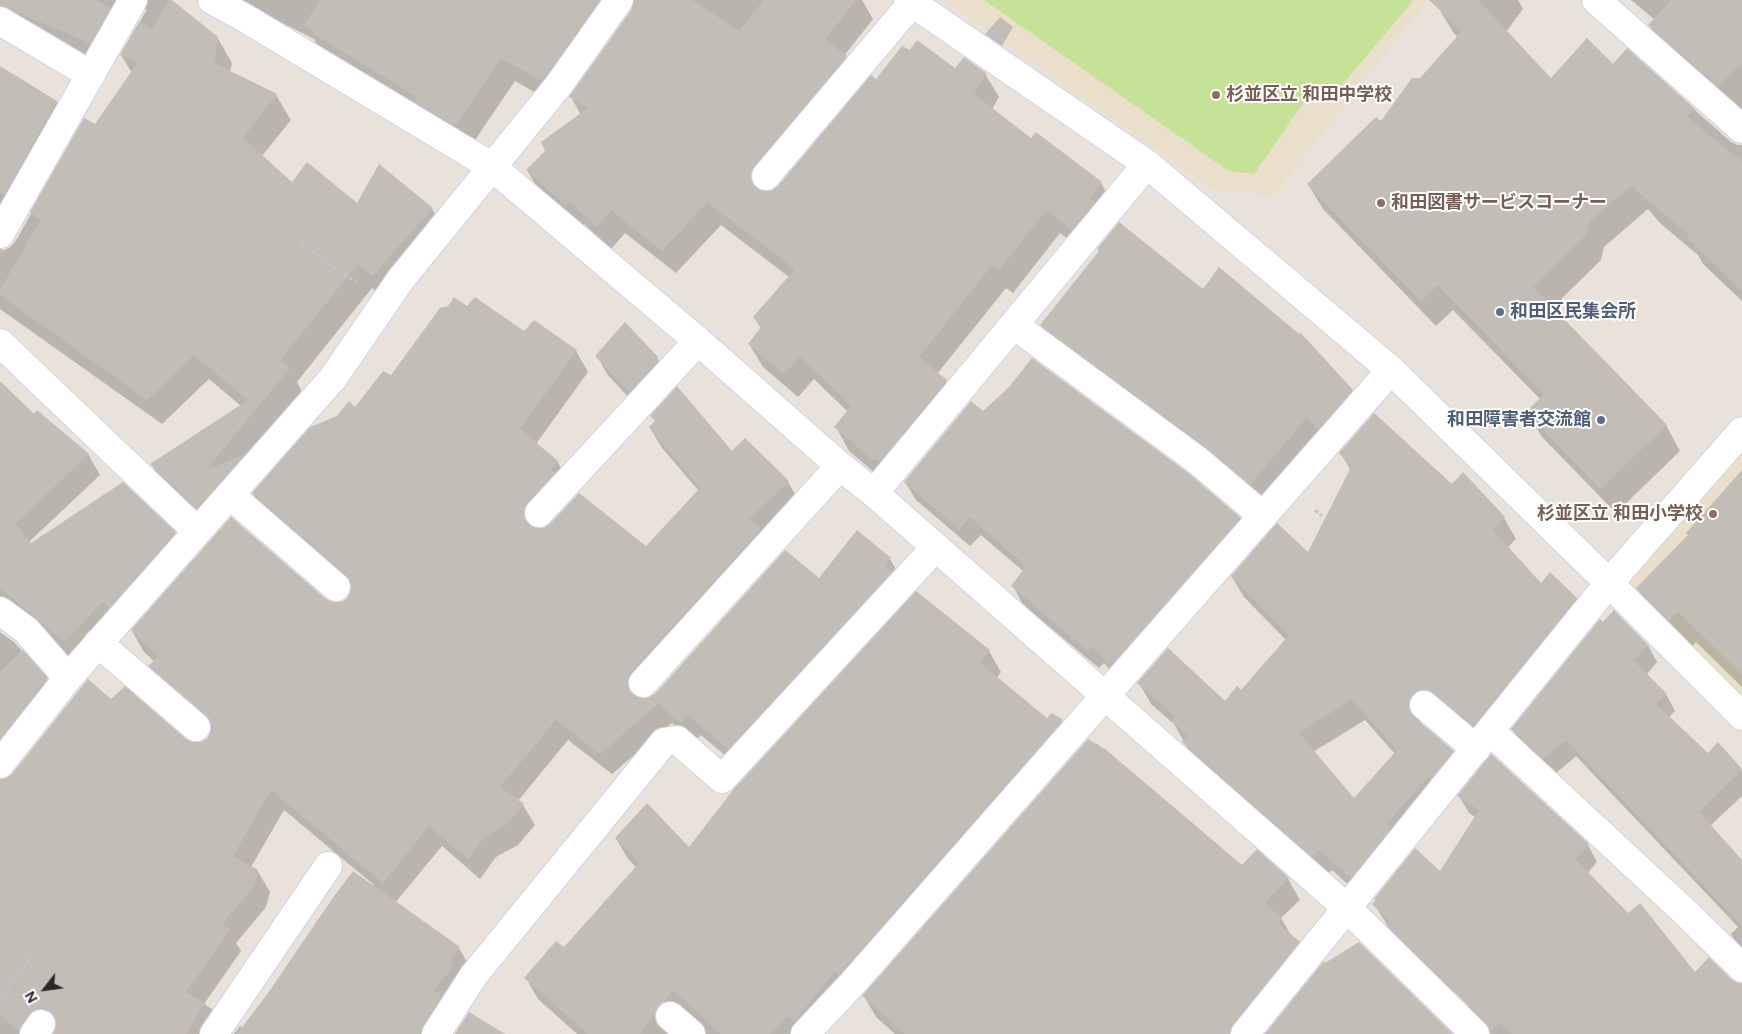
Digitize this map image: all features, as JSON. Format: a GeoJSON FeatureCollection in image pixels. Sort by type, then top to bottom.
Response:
{"type":"FeatureCollection","features":[{"type":"Feature","properties":{"kind":"street"},"geometry":{"type":"LineString","coordinates":[[0,234],[133,0]]}},
{"type":"Feature","properties":{"kind":"street"},"geometry":{"type":"LineString","coordinates":[[212,0],[491,166],[698,341],[840,466],[874,493],[1346,908],[1475,1034]]}},
{"type":"Feature","properties":{"kind":"street"},"geometry":{"type":"LineString","coordinates":[[0,764],[98,643],[333,378],[401,279],[558,86],[619,0]]}},
{"type":"Feature","properties":{"kind":"street"},"geometry":{"type":"LineString","coordinates":[[1596,0],[1742,129]]}},
{"type":"Feature","properties":{"kind":"street"},"geometry":{"type":"LineString","coordinates":[[766,176],[910,2],[1147,164],[1391,370],[1742,716]]}},
{"type":"Feature","properties":{"kind":"street"},"geometry":{"type":"LineString","coordinates":[[0,21],[91,75]]}},
{"type":"Feature","properties":{"kind":"street"},"geometry":{"type":"LineString","coordinates":[[874,493],[1147,164]]}},
{"type":"Feature","properties":{"kind":"street"},"geometry":{"type":"LineString","coordinates":[[1014,325],[1197,460],[1263,516]]}},
{"type":"Feature","properties":{"kind":"street"},"geometry":{"type":"LineString","coordinates":[[539,513],[698,341]]}},
{"type":"Feature","properties":{"kind":"street"},"geometry":{"type":"LineString","coordinates":[[0,343],[197,531]]}},
{"type":"Feature","properties":{"kind":"street"},"geometry":{"type":"LineString","coordinates":[[804,1034],[852,984],[1391,370]]}},
{"type":"Feature","properties":{"kind":"street"},"geometry":{"type":"LineString","coordinates":[[1245,1034],[1609,583],[1742,431]]}},
{"type":"Feature","properties":{"kind":"street"},"geometry":{"type":"LineString","coordinates":[[643,683],[840,466]]}},
{"type":"Feature","properties":{"kind":"street"},"geometry":{"type":"LineString","coordinates":[[230,495],[336,586]]}},
{"type":"Feature","properties":{"kind":"street"},"geometry":{"type":"LineString","coordinates":[[436,1034],[474,975],[664,742],[677,740],[722,779],[936,548]]}},
{"type":"Feature","properties":{"kind":"street"},"geometry":{"type":"LineString","coordinates":[[0,611],[26,630],[68,678]]}},
{"type":"Feature","properties":{"kind":"street"},"geometry":{"type":"LineString","coordinates":[[98,643],[196,727]]}},
{"type":"Feature","properties":{"kind":"street"},"geometry":{"type":"LineString","coordinates":[[1424,705],[1483,740],[1678,905],[1742,968]]}},
{"type":"Feature","properties":{"kind":"street"},"geometry":{"type":"LineString","coordinates":[[214,1034],[328,866]]}},
{"type":"Feature","properties":{"kind":"street"},"geometry":{"type":"LineString","coordinates":[[670,1016],[691,1034]]}},
{"type":"Feature","properties":{"kind":"path"},"geometry":{"type":"LineString","coordinates":[[301,244],[385,302]]}},
{"type":"Feature","properties":{"kind":"path"},"geometry":{"type":"LineString","coordinates":[[0,999],[34,952]]}},
{"type":"Feature","properties":{"kind":"shaded area","name":"杉並区立 和田中学校"},"geometry":{"type":"Polygon","coordinates":[[[943,0],[1428,0],[1273,195],[1216,191],[943,0]]]}},
{"type":"Feature","properties":{"kind":"shaded area","name":"杉並区立 和田小学校"},"geometry":{"type":"Polygon","coordinates":[[[1742,448],[1742,695],[1627,581],[1742,448]]]}},
{"type":"Feature","properties":{"kind":"green space","name":"杉並区立 和田中学校"},"geometry":{"type":"Polygon","coordinates":[[[984,0],[1412,0],[1412,2],[1342,85],[1313,89],[1254,174],[1229,171],[984,0]]]}},
{"type":"Feature","properties":{"kind":"building"},"geometry":{"type":"Polygon","coordinates":[[[0,0],[95,0],[111,8],[90,43],[0,5],[0,0]]]}},
{"type":"Feature","properties":{"kind":"building"},"geometry":{"type":"Polygon","coordinates":[[[169,0],[172,0],[218,37],[214,63],[277,94],[243,138],[292,182],[307,162],[357,203],[379,164],[433,208],[372,276],[358,264],[280,360],[290,368],[205,471],[244,455],[196,509],[150,464],[248,400],[194,355],[147,400],[0,295],[0,290],[41,220],[30,212],[84,118],[95,124],[138,62],[120,55],[139,22],[152,29],[169,0]]]}},
{"type":"Feature","properties":{"kind":"building"},"geometry":{"type":"Polygon","coordinates":[[[320,0],[600,0],[542,81],[501,58],[455,126],[415,102],[417,97],[320,38],[304,25],[320,0]]]}},
{"type":"Feature","properties":{"kind":"building"},"geometry":{"type":"Polygon","coordinates":[[[634,0],[692,0],[739,31],[764,0],[856,0],[825,40],[847,56],[754,166],[751,174],[752,182],[756,188],[763,191],[771,191],[778,186],[871,75],[876,79],[902,46],[910,50],[917,40],[955,68],[964,57],[986,73],[974,94],[1031,138],[1036,132],[1102,182],[1090,198],[1095,202],[1072,230],[1046,210],[999,270],[992,265],[919,357],[947,380],[880,462],[875,458],[873,460],[834,427],[851,406],[800,356],[784,374],[748,344],[761,327],[753,317],[795,269],[707,202],[662,251],[611,210],[597,227],[570,202],[566,206],[526,170],[545,151],[541,142],[588,108],[569,97],[632,9],[634,0]]]}},
{"type":"Feature","properties":{"kind":"building"},"geometry":{"type":"Polygon","coordinates":[[[1429,0],[1478,0],[1551,78],[1587,38],[1613,64],[1627,48],[1695,109],[1687,117],[1742,162],[1742,291],[1687,238],[1690,236],[1632,185],[1590,221],[1587,234],[1533,287],[1667,425],[1600,489],[1526,412],[1544,394],[1438,285],[1421,301],[1307,184],[1376,117],[1381,121],[1412,78],[1420,78],[1462,31],[1429,0]]]}},
{"type":"Feature","properties":{"kind":"building"},"geometry":{"type":"Polygon","coordinates":[[[1671,0],[1742,0],[1742,62],[1718,87],[1648,25],[1671,0]]]}},
{"type":"Feature","properties":{"kind":"building"},"geometry":{"type":"Polygon","coordinates":[[[1000,17],[1013,27],[1002,46],[985,34],[1000,17]]]}},
{"type":"Feature","properties":{"kind":"building"},"geometry":{"type":"Polygon","coordinates":[[[0,66],[57,101],[4,195],[0,192],[0,66]]]}},
{"type":"Feature","properties":{"kind":"building"},"geometry":{"type":"Polygon","coordinates":[[[1119,222],[1203,289],[1219,267],[1299,334],[1300,332],[1353,390],[1318,429],[1307,417],[1250,485],[1206,447],[1040,325],[1099,251],[1097,249],[1119,222]]]}},
{"type":"Feature","properties":{"kind":"building"},"geometry":{"type":"Polygon","coordinates":[[[454,297],[467,306],[475,297],[524,331],[534,320],[577,350],[520,429],[558,461],[551,469],[555,473],[528,502],[524,509],[524,517],[529,525],[543,528],[550,524],[579,493],[646,546],[700,488],[649,427],[655,421],[650,416],[677,386],[732,451],[745,438],[789,481],[749,519],[761,529],[631,672],[628,679],[628,687],[633,695],[647,698],[655,694],[785,550],[819,578],[857,530],[891,558],[885,566],[892,572],[728,749],[688,715],[680,723],[659,703],[600,754],[556,720],[500,787],[524,804],[507,824],[485,836],[468,859],[429,826],[383,883],[271,790],[233,856],[258,870],[254,886],[222,924],[230,930],[186,992],[205,1003],[186,1034],[53,1034],[56,1026],[55,1018],[50,1012],[42,1008],[35,1010],[29,1015],[19,1031],[0,1015],[0,779],[12,774],[88,679],[111,699],[125,686],[186,739],[201,742],[208,738],[211,722],[148,666],[158,657],[131,630],[231,517],[326,599],[342,602],[347,598],[351,589],[351,581],[346,575],[252,493],[310,427],[337,416],[349,401],[355,407],[383,371],[391,375],[440,308],[448,306],[454,297]]]}},
{"type":"Feature","properties":{"kind":"building"},"geometry":{"type":"Polygon","coordinates":[[[625,322],[658,357],[655,359],[657,362],[629,392],[595,356],[625,322]]]}},
{"type":"Feature","properties":{"kind":"building"},"geometry":{"type":"Polygon","coordinates":[[[1032,358],[1187,472],[1241,518],[1114,662],[1112,660],[1108,664],[1093,646],[1088,651],[1011,586],[1026,566],[970,517],[959,529],[904,482],[971,401],[983,411],[1009,387],[1032,358]]]}},
{"type":"Feature","properties":{"kind":"building"},"geometry":{"type":"Polygon","coordinates":[[[0,381],[34,414],[37,410],[89,454],[16,523],[31,543],[123,482],[176,532],[109,608],[102,602],[65,642],[0,588],[0,381]]]}},
{"type":"Feature","properties":{"kind":"building"},"geometry":{"type":"Polygon","coordinates":[[[1374,413],[1452,484],[1463,472],[1505,517],[1493,530],[1541,583],[1550,572],[1577,598],[1473,726],[1434,693],[1419,690],[1412,695],[1409,710],[1414,717],[1454,751],[1431,779],[1428,777],[1387,823],[1392,827],[1351,878],[1319,850],[1312,857],[1182,742],[1188,735],[1171,721],[1175,716],[1137,683],[1168,648],[1225,701],[1237,686],[1241,690],[1289,635],[1231,576],[1277,523],[1308,552],[1351,467],[1339,453],[1374,413]],[[1352,699],[1299,733],[1354,798],[1397,750],[1352,699]]]}},
{"type":"Feature","properties":{"kind":"building","name":"杉並区立 和田小学校"},"geometry":{"type":"Polygon","coordinates":[[[1742,470],[1742,675],[1678,612],[1669,621],[1636,588],[1688,535],[1686,533],[1742,470]]]}},
{"type":"Feature","properties":{"kind":"building"},"geometry":{"type":"Polygon","coordinates":[[[916,591],[990,650],[980,663],[1047,718],[1052,713],[1063,720],[839,975],[835,971],[794,1022],[787,1016],[770,1034],[721,1034],[673,990],[664,1002],[658,1006],[655,1014],[640,1034],[588,1034],[524,978],[556,941],[564,947],[639,863],[615,838],[647,803],[689,847],[733,790],[916,591]]]}},
{"type":"Feature","properties":{"kind":"building"},"geometry":{"type":"Polygon","coordinates":[[[1614,610],[1648,645],[1634,661],[1667,694],[1656,704],[1708,753],[1718,742],[1742,769],[1699,812],[1742,860],[1742,926],[1566,740],[1543,759],[1511,729],[1600,619],[1603,622],[1614,610]]]}},
{"type":"Feature","properties":{"kind":"building"},"geometry":{"type":"Polygon","coordinates":[[[23,650],[48,678],[0,739],[0,672],[23,650]]]}},
{"type":"Feature","properties":{"kind":"building"},"geometry":{"type":"Polygon","coordinates":[[[1088,739],[1104,748],[1242,865],[1257,849],[1289,878],[1264,903],[1282,918],[1278,923],[1300,942],[1233,1024],[1230,1034],[905,1034],[862,996],[1088,739]]]}},
{"type":"Feature","properties":{"kind":"building"},"geometry":{"type":"Polygon","coordinates":[[[1491,754],[1589,844],[1575,859],[1628,913],[1640,903],[1695,972],[1709,957],[1731,979],[1742,983],[1742,1034],[1511,1034],[1500,1022],[1490,1032],[1486,1023],[1386,925],[1391,922],[1372,904],[1376,900],[1374,899],[1415,848],[1440,871],[1479,810],[1457,796],[1491,754]]]}},
{"type":"Feature","properties":{"kind":"building"},"geometry":{"type":"Polygon","coordinates":[[[353,871],[460,947],[451,959],[453,967],[434,990],[442,995],[420,1034],[237,1034],[268,993],[353,871]]]}},
{"type":"Feature","properties":{"kind":"building"},"geometry":{"type":"Polygon","coordinates":[[[1359,942],[1453,1034],[1265,1034],[1323,962],[1325,963],[1359,942]]]}},
{"type":"Feature","properties":{"kind":"building"},"geometry":{"type":"Polygon","coordinates":[[[469,1012],[505,1034],[455,1034],[469,1012]]]}},
{"type":"Feature","properties":{"kind":"place","name":"杉並区立 和田中学校"},"geometry":{"type":"Point","coordinates":[1216,95]}},
{"type":"Feature","properties":{"kind":"place","name":"和田図書サービスコーナー"},"geometry":{"type":"Point","coordinates":[1381,203]}},
{"type":"Feature","properties":{"kind":"place","name":"和田区民集会所"},"geometry":{"type":"Point","coordinates":[1500,312]}},
{"type":"Feature","properties":{"kind":"place","name":"和田障害者交流館"},"geometry":{"type":"Point","coordinates":[1601,420]}},
{"type":"Feature","properties":{"kind":"place","name":"杉並区立 和田小学校"},"geometry":{"type":"Point","coordinates":[1713,514]}}]}
